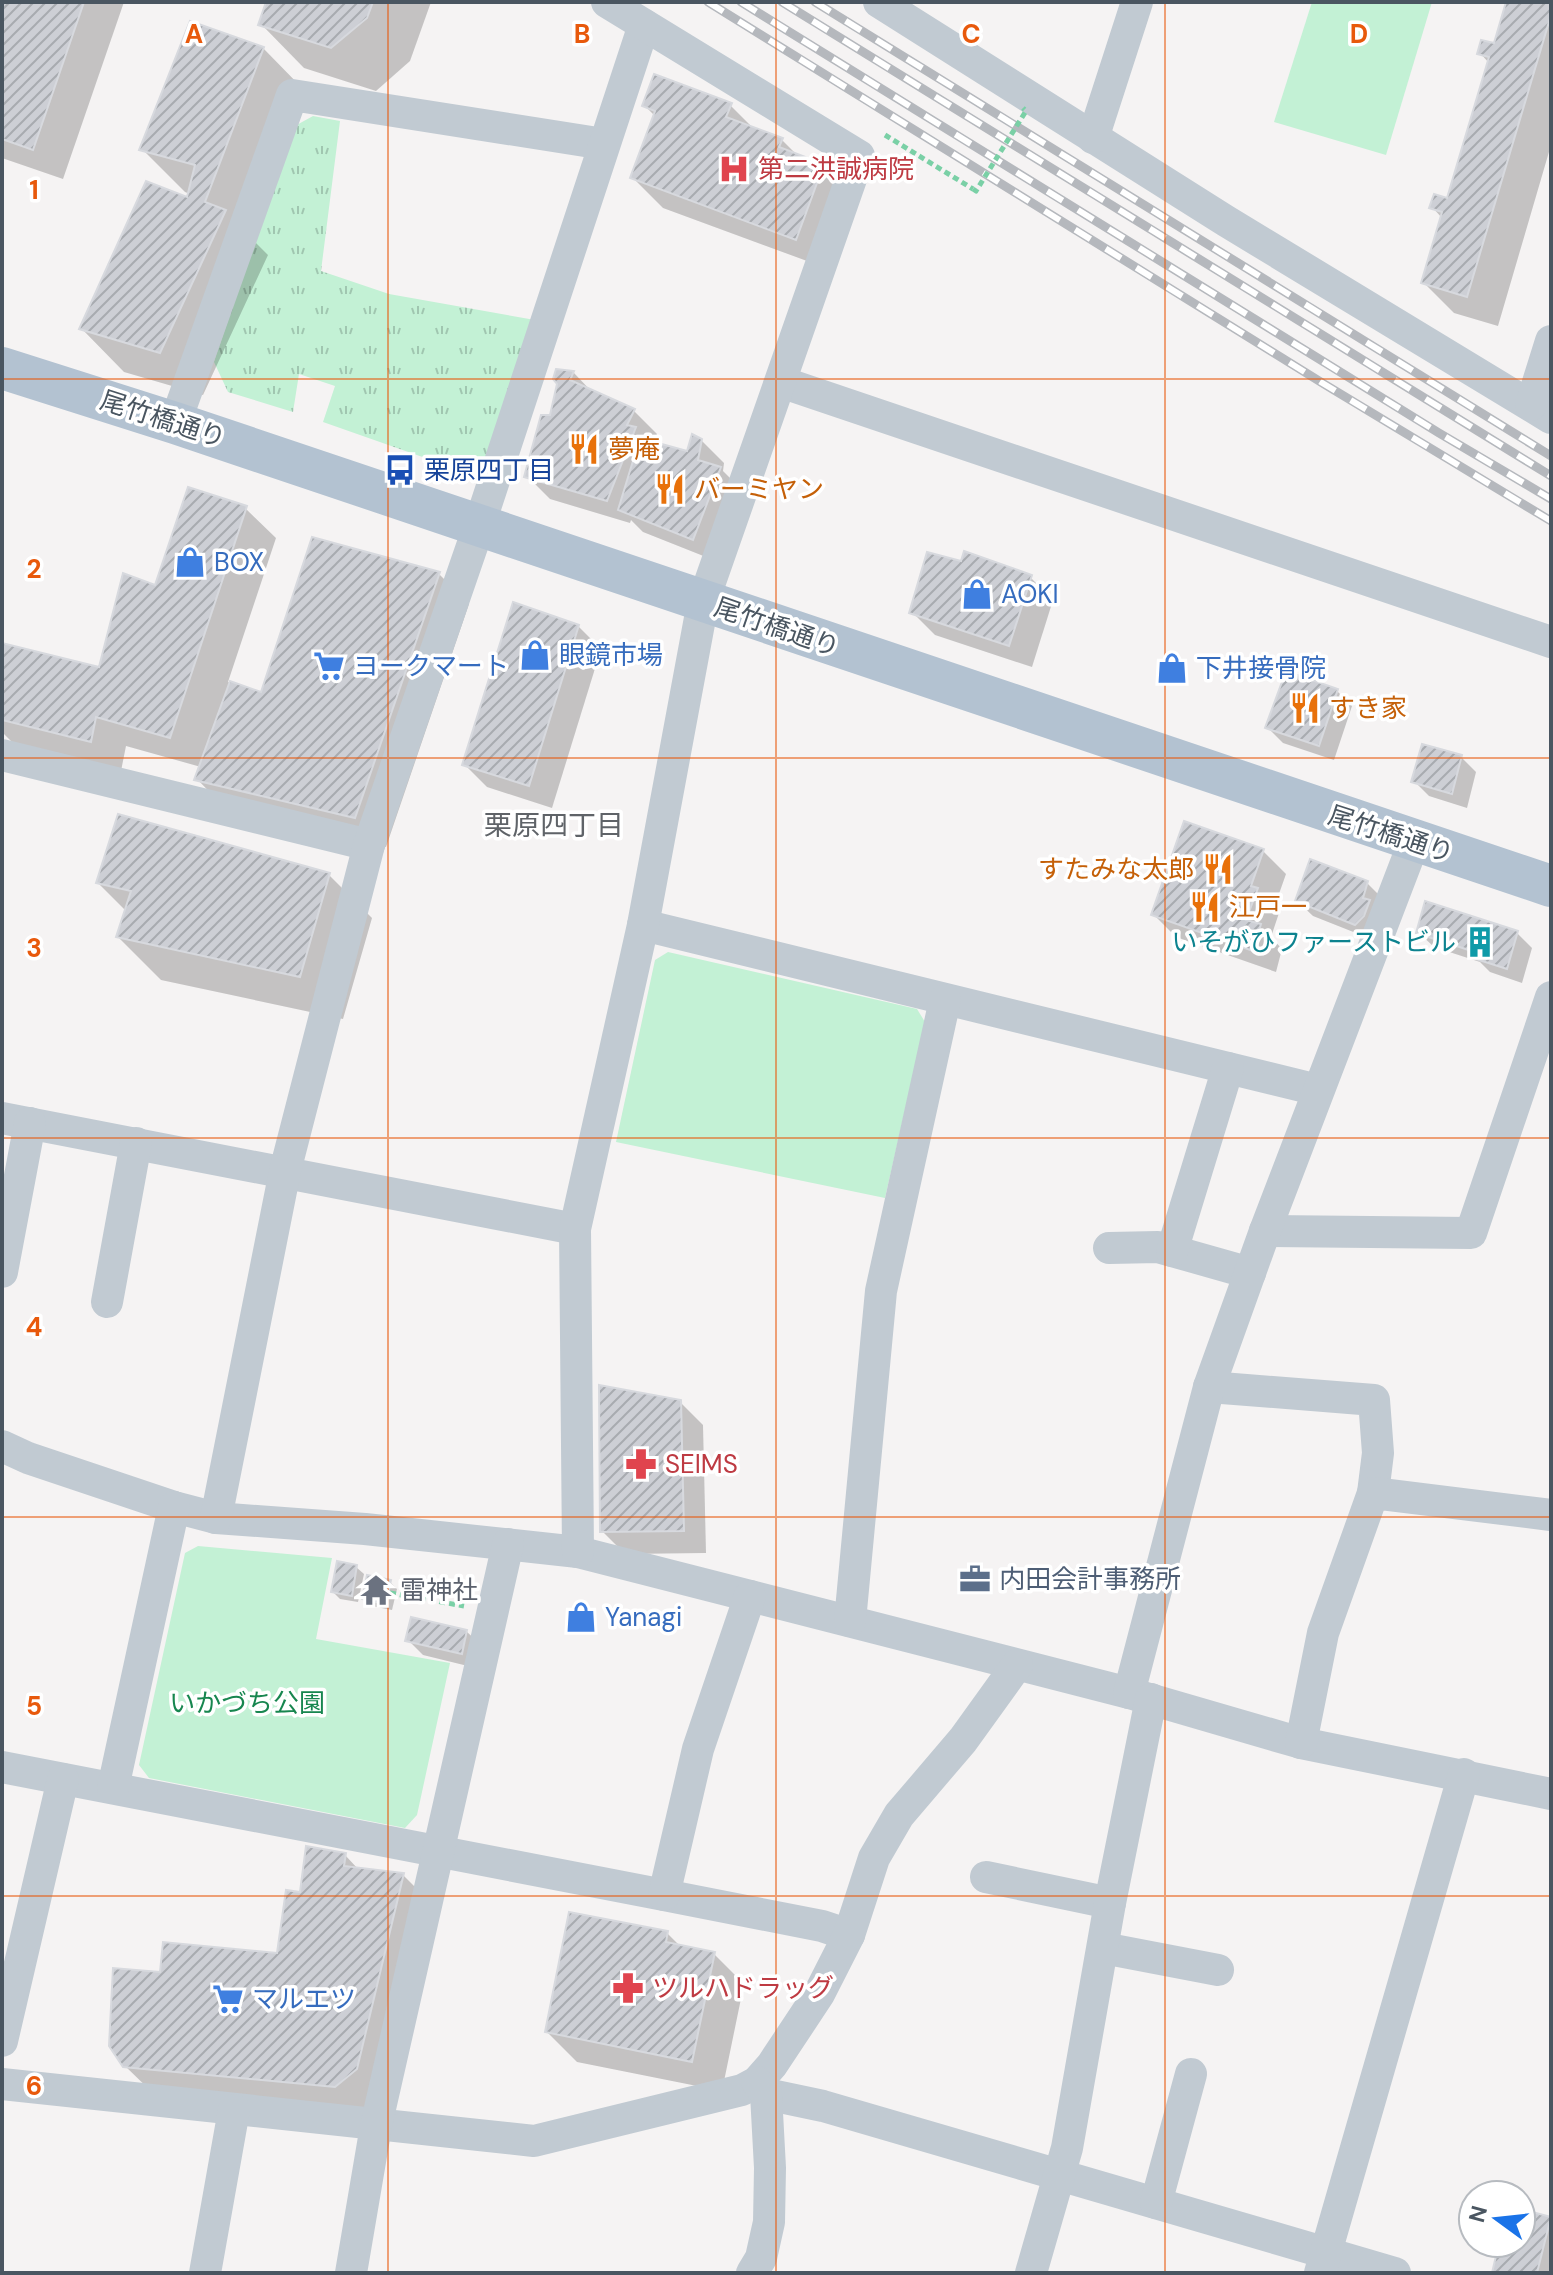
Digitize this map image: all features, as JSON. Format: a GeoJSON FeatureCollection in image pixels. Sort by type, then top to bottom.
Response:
{"type":"FeatureCollection","features":[{"type":"Feature","properties":{"kind":"main road","name":"尾竹橋通り"},"geometry":{"type":"LineString","coordinates":[[2,368],[175,423],[1551,886]]}},
{"type":"Feature","properties":{"kind":"street"},"geometry":{"type":"LineString","coordinates":[[578,1552],[575,1229],[643,925],[703,602],[859,156],[607,2]]}},
{"type":"Feature","properties":{"kind":"street"},"geometry":{"type":"LineString","coordinates":[[879,2],[1093,138],[1541,411],[1551,341]]}},
{"type":"Feature","properties":{"kind":"street"},"geometry":{"type":"LineString","coordinates":[[1093,138],[1137,2]]}},
{"type":"Feature","properties":{"kind":"street"},"geometry":{"type":"LineString","coordinates":[[216,1518],[285,1171],[369,845],[479,526],[644,25]]}},
{"type":"Feature","properties":{"kind":"street"},"geometry":{"type":"LineString","coordinates":[[175,423],[292,95],[604,144]]}},
{"type":"Feature","properties":{"kind":"street"},"geometry":{"type":"LineString","coordinates":[[781,382],[1551,642]]}},
{"type":"Feature","properties":{"kind":"street"},"geometry":{"type":"LineString","coordinates":[[2,755],[369,845]]}},
{"type":"Feature","properties":{"kind":"street"},"geometry":{"type":"LineString","coordinates":[[1031,2273],[1060,2175],[1103,1948],[1140,1696],[1209,1387],[1318,1090],[1414,842]]}},
{"type":"Feature","properties":{"kind":"street"},"geometry":{"type":"LineString","coordinates":[[643,925],[1318,1090]]}},
{"type":"Feature","properties":{"kind":"street"},"geometry":{"type":"LineString","coordinates":[[1265,1231],[1471,1233],[1542,1061],[1551,997]]}},
{"type":"Feature","properties":{"kind":"street"},"geometry":{"type":"LineString","coordinates":[[850,1621],[881,1291],[945,1000]]}},
{"type":"Feature","properties":{"kind":"street"},"geometry":{"type":"LineString","coordinates":[[1172,1251],[1228,1068]]}},
{"type":"Feature","properties":{"kind":"street"},"geometry":{"type":"LineString","coordinates":[[2,1272],[16,1121],[575,1229]]}},
{"type":"Feature","properties":{"kind":"street"},"geometry":{"type":"LineString","coordinates":[[107,1302],[136,1143]]}},
{"type":"Feature","properties":{"kind":"street"},"geometry":{"type":"LineString","coordinates":[[1109,1248],[1158,1247],[1250,1273]]}},
{"type":"Feature","properties":{"kind":"street"},"geometry":{"type":"LineString","coordinates":[[1209,1387],[1374,1400],[1378,1453],[1373,1493],[1323,1633],[1301,1743]]}},
{"type":"Feature","properties":{"kind":"street"},"geometry":{"type":"LineString","coordinates":[[2,1446],[28,1458],[216,1518],[365,1529],[578,1552],[1140,1696],[1301,1743],[1551,1794]]}},
{"type":"Feature","properties":{"kind":"street"},"geometry":{"type":"LineString","coordinates":[[1373,1493],[1551,1515]]}},
{"type":"Feature","properties":{"kind":"street"},"geometry":{"type":"LineString","coordinates":[[113,1788],[174,1507]]}},
{"type":"Feature","properties":{"kind":"street"},"geometry":{"type":"LineString","coordinates":[[351,2273],[376,2126],[508,1544]]}},
{"type":"Feature","properties":{"kind":"street"},"geometry":{"type":"LineString","coordinates":[[664,1895],[698,1749],[750,1596]]}},
{"type":"Feature","properties":{"kind":"street"},"geometry":{"type":"LineString","coordinates":[[752,2273],[761,2258],[769,2222],[770,2168],[761,2088],[819,1994],[849,1935],[874,1858],[899,1815],[963,1740],[1017,1665]]}},
{"type":"Feature","properties":{"kind":"street"},"geometry":{"type":"LineString","coordinates":[[2,1767],[822,1926],[849,1935]]}},
{"type":"Feature","properties":{"kind":"street"},"geometry":{"type":"LineString","coordinates":[[1323,2263],[1464,1774]]}},
{"type":"Feature","properties":{"kind":"street"},"geometry":{"type":"LineString","coordinates":[[2,2041],[10,1966],[63,1779]]}},
{"type":"Feature","properties":{"kind":"street"},"geometry":{"type":"LineString","coordinates":[[986,1877],[1110,1903]]}},
{"type":"Feature","properties":{"kind":"street"},"geometry":{"type":"LineString","coordinates":[[1103,1948],[1218,1970]]}},
{"type":"Feature","properties":{"kind":"street"},"geometry":{"type":"LineString","coordinates":[[1156,2203],[1191,2074]]}},
{"type":"Feature","properties":{"kind":"street"},"geometry":{"type":"LineString","coordinates":[[2,2084],[534,2141],[761,2088],[1156,2203],[1323,2263],[1395,2273]]}},
{"type":"Feature","properties":{"kind":"street"},"geometry":{"type":"LineString","coordinates":[[205,2273],[234,2110]]}},
{"type":"Feature","properties":{"kind":"path"},"geometry":{"type":"LineString","coordinates":[[909,151],[976,191],[1026,111],[1023,108]]}},
{"type":"Feature","properties":{"kind":"path"},"geometry":{"type":"LineString","coordinates":[[390,1593],[466,1607]]}},
{"type":"Feature","properties":{"kind":"green space"},"geometry":{"type":"Polygon","coordinates":[[[1312,2],[1432,2],[1386,155],[1274,122],[1312,2]]]}},
{"type":"Feature","properties":{"kind":"green space"},"geometry":{"type":"Polygon","coordinates":[[[313,116],[340,121],[321,271],[389,294],[535,320],[493,462],[468,473],[323,422],[335,386],[299,374],[293,412],[228,392],[214,362],[293,127],[313,116]]]}},
{"type":"Feature","properties":{"kind":"green space"},"geometry":{"type":"Polygon","coordinates":[[[668,952],[917,1009],[925,1022],[885,1198],[616,1142],[655,960],[668,952]]]}},
{"type":"Feature","properties":{"kind":"green space","name":"いかづち公園"},"geometry":{"type":"Polygon","coordinates":[[[198,1546],[332,1558],[316,1639],[450,1663],[417,1815],[405,1828],[149,1778],[139,1765],[185,1553],[198,1546]]]}},
{"type":"Feature","properties":{"kind":"building"},"geometry":{"type":"Polygon","coordinates":[[[2,2],[84,2],[33,150],[2,139],[2,2]]]}},
{"type":"Feature","properties":{"kind":"building"},"geometry":{"type":"Polygon","coordinates":[[[266,2],[373,2],[367,18],[331,48],[258,25],[266,2]]]}},
{"type":"Feature","properties":{"kind":"building"},"geometry":{"type":"Polygon","coordinates":[[[1506,2],[1551,2],[1551,15],[1467,297],[1421,283],[1442,212],[1429,208],[1434,194],[1447,198],[1489,57],[1477,54],[1481,40],[1494,43],[1506,2]]]}},
{"type":"Feature","properties":{"kind":"building"},"geometry":{"type":"Polygon","coordinates":[[[190,21],[264,47],[205,202],[226,210],[160,353],[79,329],[146,181],[187,197],[195,165],[139,150],[190,21]]]}},
{"type":"Feature","properties":{"kind":"building"},"geometry":{"type":"Polygon","coordinates":[[[654,74],[732,103],[726,117],[783,138],[779,147],[824,164],[796,240],[630,178],[655,111],[642,106],[654,74]]]}},
{"type":"Feature","properties":{"kind":"building"},"geometry":{"type":"Polygon","coordinates":[[[556,369],[574,371],[570,380],[635,409],[627,425],[636,427],[607,501],[524,477],[541,415],[550,415],[557,384],[553,379],[556,369]]]}},
{"type":"Feature","properties":{"kind":"building"},"geometry":{"type":"Polygon","coordinates":[[[692,434],[702,439],[698,460],[721,467],[693,540],[618,510],[636,451],[653,456],[658,443],[687,451],[692,434]]]}},
{"type":"Feature","properties":{"kind":"building"},"geometry":{"type":"Polygon","coordinates":[[[188,487],[247,506],[170,738],[96,717],[91,742],[2,720],[2,643],[99,667],[123,573],[155,585],[188,487]]]}},
{"type":"Feature","properties":{"kind":"building"},"geometry":{"type":"Polygon","coordinates":[[[312,537],[440,572],[355,818],[194,780],[230,681],[261,692],[312,537]]]}},
{"type":"Feature","properties":{"kind":"building"},"geometry":{"type":"Polygon","coordinates":[[[964,551],[1032,575],[1009,646],[909,613],[927,552],[961,561],[964,551]]]}},
{"type":"Feature","properties":{"kind":"building"},"geometry":{"type":"Polygon","coordinates":[[[513,602],[579,625],[529,786],[462,765],[513,602]]]}},
{"type":"Feature","properties":{"kind":"building"},"geometry":{"type":"Polygon","coordinates":[[[1286,671],[1338,689],[1319,746],[1265,728],[1286,671]]]}},
{"type":"Feature","properties":{"kind":"building"},"geometry":{"type":"Polygon","coordinates":[[[1422,744],[1462,755],[1452,794],[1411,782],[1422,744]]]}},
{"type":"Feature","properties":{"kind":"building"},"geometry":{"type":"Polygon","coordinates":[[[118,814],[330,873],[300,977],[116,937],[131,891],[96,883],[118,814]]]}},
{"type":"Feature","properties":{"kind":"building"},"geometry":{"type":"Polygon","coordinates":[[[1184,821],[1264,849],[1251,886],[1258,888],[1246,920],[1261,924],[1253,951],[1151,915],[1184,821]]]}},
{"type":"Feature","properties":{"kind":"building"},"geometry":{"type":"Polygon","coordinates":[[[1310,859],[1368,881],[1363,898],[1370,900],[1364,916],[1355,925],[1295,901],[1310,859]]]}},
{"type":"Feature","properties":{"kind":"building","name":"いそがひファーストビル"},"geometry":{"type":"Polygon","coordinates":[[[1425,901],[1518,931],[1507,969],[1473,958],[1475,952],[1416,933],[1425,901]]]}},
{"type":"Feature","properties":{"kind":"building"},"geometry":{"type":"Polygon","coordinates":[[[599,1385],[681,1400],[684,1531],[600,1532],[599,1385]]]}},
{"type":"Feature","properties":{"kind":"building"},"geometry":{"type":"Polygon","coordinates":[[[337,1561],[357,1565],[352,1596],[331,1592],[337,1561]]]}},
{"type":"Feature","properties":{"kind":"building"},"geometry":{"type":"Polygon","coordinates":[[[367,1575],[391,1580],[386,1604],[362,1599],[367,1575]]]}},
{"type":"Feature","properties":{"kind":"building"},"geometry":{"type":"Polygon","coordinates":[[[411,1617],[467,1630],[462,1654],[405,1641],[411,1617]]]}},
{"type":"Feature","properties":{"kind":"building"},"geometry":{"type":"Polygon","coordinates":[[[306,1846],[346,1853],[344,1866],[404,1873],[357,2069],[335,2087],[123,2067],[109,2046],[113,1968],[160,1972],[163,1942],[277,1953],[286,1890],[300,1892],[306,1846]]]}},
{"type":"Feature","properties":{"kind":"building"},"geometry":{"type":"Polygon","coordinates":[[[569,1912],[668,1931],[666,1942],[715,1952],[692,2062],[545,2032],[569,1912]]]}},
{"type":"Feature","properties":{"kind":"building"},"geometry":{"type":"Polygon","coordinates":[[[1537,2213],[1551,2217],[1537,2273],[1492,2273],[1495,2259],[1537,2259],[1537,2213]]]}},
{"type":"Feature","properties":{"kind":"railway"},"geometry":{"type":"LineString","coordinates":[[708,2],[1551,521]]}},
{"type":"Feature","properties":{"kind":"railway"},"geometry":{"type":"LineString","coordinates":[[741,2],[1551,499]]}},
{"type":"Feature","properties":{"kind":"railway"},"geometry":{"type":"LineString","coordinates":[[782,2],[1551,476]]}},
{"type":"Feature","properties":{"kind":"railway"},"geometry":{"type":"LineString","coordinates":[[815,2],[1551,456]]}},
{"type":"Feature","properties":{"kind":"place","name":"第二洪誠病院"},"geometry":{"type":"Point","coordinates":[734,169]}},
{"type":"Feature","properties":{"kind":"place","name":"夢庵"},"geometry":{"type":"Point","coordinates":[584,449]}},
{"type":"Feature","properties":{"kind":"place","name":"栗原四丁目"},"geometry":{"type":"Point","coordinates":[400,470]}},
{"type":"Feature","properties":{"kind":"place","name":"バーミヤン"},"geometry":{"type":"Point","coordinates":[670,489]}},
{"type":"Feature","properties":{"kind":"place","name":"BOX"},"geometry":{"type":"Point","coordinates":[190,562]}},
{"type":"Feature","properties":{"kind":"place","name":"AOKI"},"geometry":{"type":"Point","coordinates":[977,594]}},
{"type":"Feature","properties":{"kind":"place","name":"眼鏡市場"},"geometry":{"type":"Point","coordinates":[535,655]}},
{"type":"Feature","properties":{"kind":"place","name":"ヨークマート"},"geometry":{"type":"Point","coordinates":[329,666]}},
{"type":"Feature","properties":{"kind":"place","name":"下井接骨院"},"geometry":{"type":"Point","coordinates":[1172,668]}},
{"type":"Feature","properties":{"kind":"place","name":"すき家"},"geometry":{"type":"Point","coordinates":[1305,708]}},
{"type":"Feature","properties":{"kind":"place","name":"すたみな太郎"},"geometry":{"type":"Point","coordinates":[1218,869]}},
{"type":"Feature","properties":{"kind":"place","name":"江戸一"},"geometry":{"type":"Point","coordinates":[1205,907]}},
{"type":"Feature","properties":{"kind":"place","name":"いそがひファーストビル"},"geometry":{"type":"Point","coordinates":[1480,942]}},
{"type":"Feature","properties":{"kind":"place","name":"SEIMS"},"geometry":{"type":"Point","coordinates":[641,1464]}},
{"type":"Feature","properties":{"kind":"place","name":"内田会計事務所"},"geometry":{"type":"Point","coordinates":[975,1579]}},
{"type":"Feature","properties":{"kind":"place","name":"雷神社"},"geometry":{"type":"Point","coordinates":[376,1590]}},
{"type":"Feature","properties":{"kind":"place","name":"Yanagi"},"geometry":{"type":"Point","coordinates":[581,1617]}},
{"type":"Feature","properties":{"kind":"place","name":"ツルハドラッグ"},"geometry":{"type":"Point","coordinates":[628,1988]}},
{"type":"Feature","properties":{"kind":"place","name":"マルエツ"},"geometry":{"type":"Point","coordinates":[228,1999]}},
{"type":"Feature","properties":{"kind":"district","name":"栗原四丁目"},"geometry":{"type":"Point","coordinates":[554,825]}}]}
